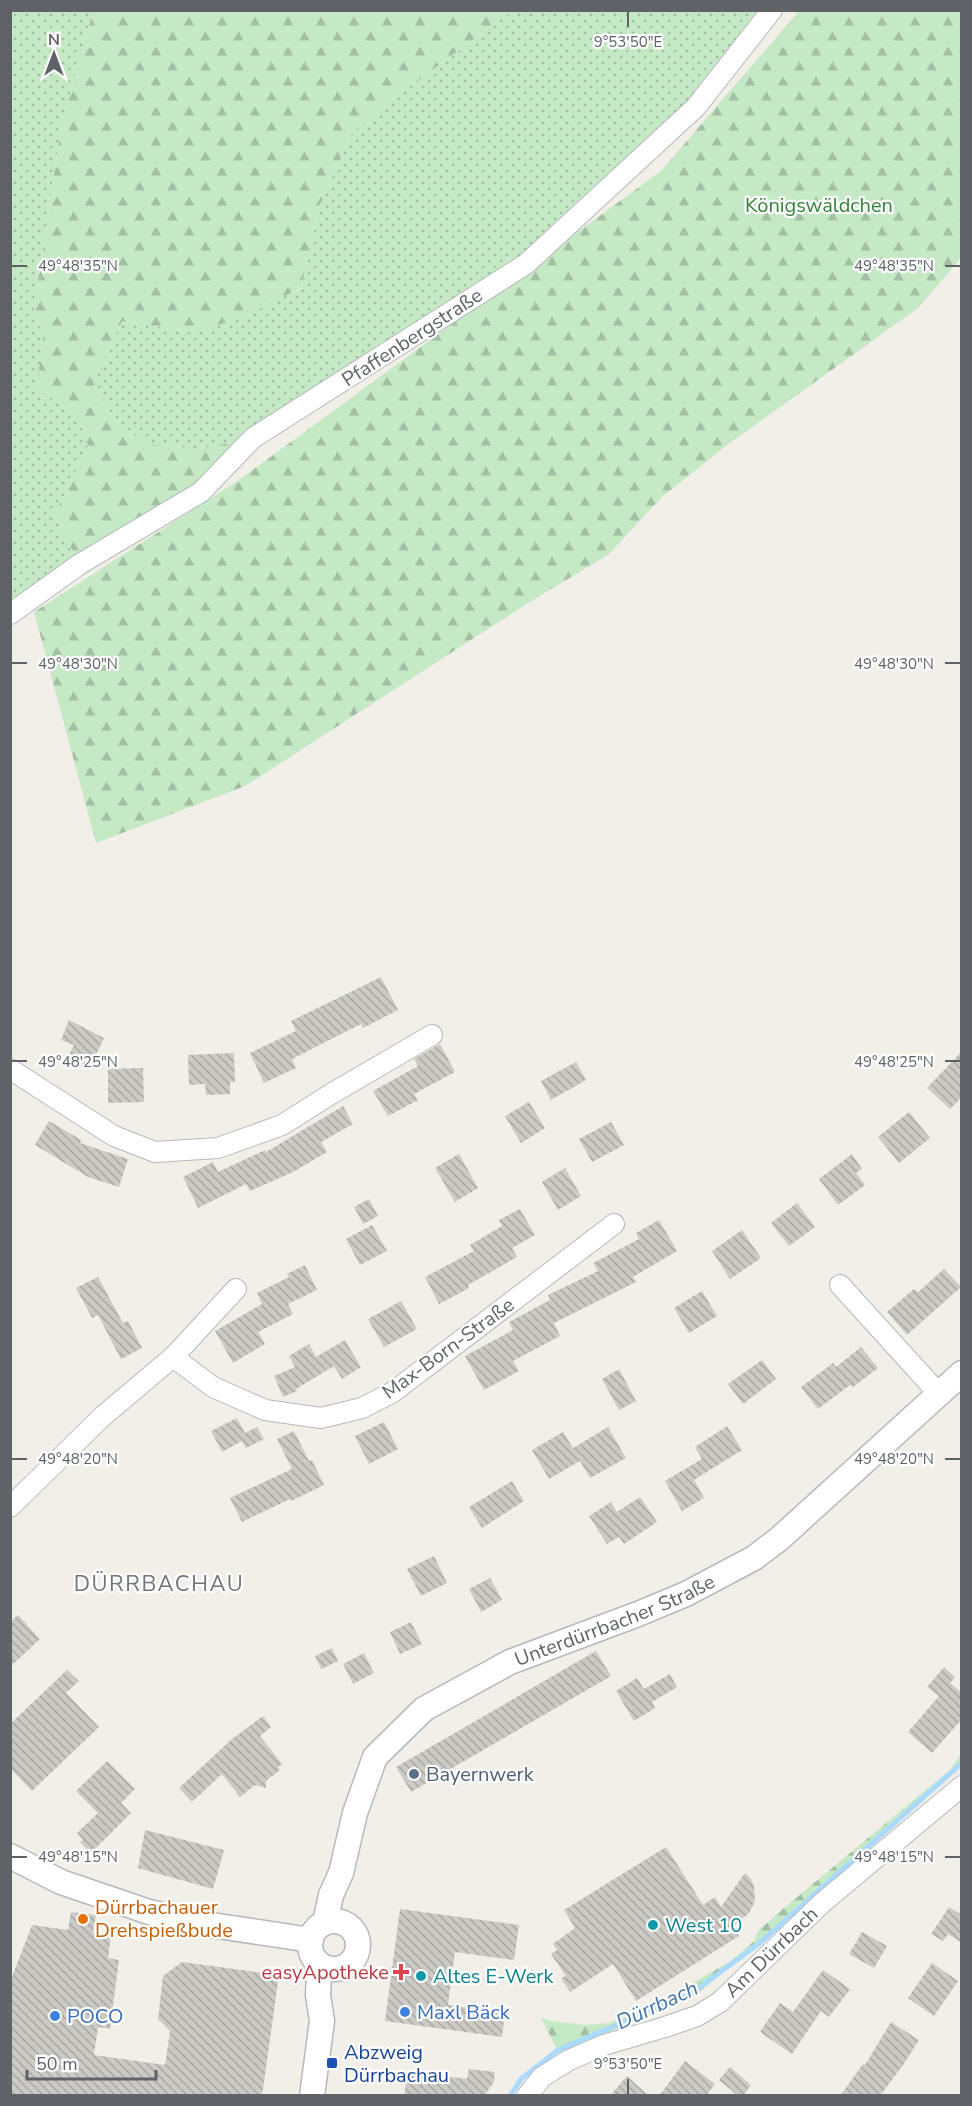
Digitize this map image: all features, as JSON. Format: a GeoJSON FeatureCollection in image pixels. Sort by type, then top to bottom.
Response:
{"type":"FeatureCollection","features":[{"type":"Feature","properties":{"kind":"street","name":"Pfaffenbergstraße"},"geometry":{"type":"LineString","coordinates":[[10,614],[80,564],[201,492],[253,438],[526,264],[696,107],[772,10]]}},
{"type":"Feature","properties":{"kind":"street"},"geometry":{"type":"LineString","coordinates":[[10,1069],[114,1136],[155,1152],[218,1148],[282,1125],[432,1035]]}},
{"type":"Feature","properties":{"kind":"street","name":"Max-Born-Straße"},"geometry":{"type":"LineString","coordinates":[[173,1357],[213,1387],[265,1410],[321,1418],[362,1408],[393,1392],[614,1224]]}},
{"type":"Feature","properties":{"kind":"street"},"geometry":{"type":"LineString","coordinates":[[840,1286],[939,1394]]}},
{"type":"Feature","properties":{"kind":"street"},"geometry":{"type":"LineString","coordinates":[[10,1507],[103,1416],[173,1357],[236,1289]]}},
{"type":"Feature","properties":{"kind":"street","name":"Unterdürrbacher Straße"},"geometry":{"type":"LineString","coordinates":[[312,2096],[322,2021],[318,1995],[317,1942],[331,1894],[341,1873],[355,1813],[375,1757],[424,1709],[510,1662],[686,1594],[754,1558],[779,1539],[962,1373]]}},
{"type":"Feature","properties":{"kind":"street","name":"Am Dürrbach"},"geometry":{"type":"LineString","coordinates":[[527,2096],[543,2077],[569,2060],[604,2045],[697,2016],[720,2002],[822,1903],[962,1785]]}},
{"type":"Feature","properties":{"kind":"street"},"geometry":{"type":"LineString","coordinates":[[10,1856],[61,1882],[149,1912],[209,1925],[317,1942]]}},
{"type":"Feature","properties":{"kind":"street","name":"Unterdürrbacher Straße"},"geometry":{"type":"LineString","coordinates":[[341,1873],[347,1896],[345,1914],[349,1927]]}},
{"type":"Feature","properties":{"kind":"street"},"geometry":{"type":"LineString","coordinates":[[336,1922],[349,1927],[357,1939],[357,1953],[343,1968],[328,1968],[317,1942],[336,1922]]}},
{"type":"Feature","properties":{"kind":"street","name":"Unterdürrbacher Straße"},"geometry":{"type":"LineString","coordinates":[[322,2021],[334,1996],[337,1979],[343,1968]]}},
{"type":"Feature","properties":{"kind":"green space"},"geometry":{"type":"Polygon","coordinates":[[[11,11],[93,11],[61,127],[34,309],[43,337],[38,387],[80,421],[88,446],[54,516],[80,564],[11,614],[11,11]]]}},
{"type":"Feature","properties":{"kind":"green space"},"geometry":{"type":"Polygon","coordinates":[[[93,11],[512,11],[383,106],[352,133],[320,204],[301,288],[239,319],[191,332],[122,321],[93,382],[115,420],[146,444],[199,449],[253,438],[201,492],[80,564],[54,516],[88,446],[80,421],[37,387],[43,337],[34,309],[61,127],[93,11]]]}},
{"type":"Feature","properties":{"kind":"green space"},"geometry":{"type":"Polygon","coordinates":[[[512,11],[772,11],[696,107],[526,264],[253,438],[199,449],[146,444],[115,420],[93,382],[122,321],[191,332],[301,289],[320,204],[352,133],[383,106],[512,11]]]}},
{"type":"Feature","properties":{"kind":"green space","name":"Königswäldchen"},"geometry":{"type":"Polygon","coordinates":[[[799,11],[961,11],[961,258],[918,308],[727,445],[662,497],[608,555],[528,603],[245,786],[96,843],[34,612],[239,480],[661,171],[799,11]]]}},
{"type":"Feature","properties":{"kind":"green space"},"geometry":{"type":"Polygon","coordinates":[[[961,1754],[961,1763],[761,1942],[693,1997],[559,2053],[541,2018],[585,2025],[608,2023],[650,2007],[731,1961],[754,1941],[758,1931],[784,1908],[951,1769],[961,1754]]]}},
{"type":"Feature","properties":{"kind":"building"},"geometry":{"type":"Polygon","coordinates":[[[381,977],[398,1010],[363,1028],[361,1024],[292,1059],[296,1068],[264,1083],[250,1053],[296,1031],[291,1021],[381,977]]]}},
{"type":"Feature","properties":{"kind":"building"},"geometry":{"type":"Polygon","coordinates":[[[69,1020],[104,1038],[90,1067],[68,1057],[74,1045],[61,1040],[69,1020]]]}},
{"type":"Feature","properties":{"kind":"building"},"geometry":{"type":"Polygon","coordinates":[[[440,1044],[455,1072],[414,1094],[418,1100],[388,1116],[373,1091],[418,1066],[414,1059],[440,1044]]]}},
{"type":"Feature","properties":{"kind":"building"},"geometry":{"type":"Polygon","coordinates":[[[962,1051],[962,1097],[950,1109],[927,1088],[962,1051]]]}},
{"type":"Feature","properties":{"kind":"building"},"geometry":{"type":"Polygon","coordinates":[[[234,1053],[235,1082],[230,1082],[230,1094],[206,1095],[205,1084],[189,1085],[188,1055],[234,1053]]]}},
{"type":"Feature","properties":{"kind":"building"},"geometry":{"type":"Polygon","coordinates":[[[576,1062],[586,1080],[551,1100],[541,1081],[576,1062]]]}},
{"type":"Feature","properties":{"kind":"building"},"geometry":{"type":"Polygon","coordinates":[[[143,1068],[144,1102],[108,1103],[108,1069],[143,1068]]]}},
{"type":"Feature","properties":{"kind":"building"},"geometry":{"type":"Polygon","coordinates":[[[529,1102],[545,1128],[521,1143],[505,1116],[529,1102]]]}},
{"type":"Feature","properties":{"kind":"building"},"geometry":{"type":"Polygon","coordinates":[[[343,1106],[353,1124],[321,1142],[327,1152],[293,1172],[250,1191],[246,1184],[198,1208],[183,1177],[213,1162],[218,1172],[265,1150],[266,1152],[343,1106]]]}},
{"type":"Feature","properties":{"kind":"building"},"geometry":{"type":"Polygon","coordinates":[[[909,1112],[930,1138],[899,1163],[878,1137],[909,1112]]]}},
{"type":"Feature","properties":{"kind":"building"},"geometry":{"type":"Polygon","coordinates":[[[49,1121],[81,1140],[80,1143],[128,1159],[119,1187],[88,1177],[35,1145],[49,1121]]]}},
{"type":"Feature","properties":{"kind":"building"},"geometry":{"type":"Polygon","coordinates":[[[611,1122],[624,1145],[592,1162],[579,1139],[611,1122]]]}},
{"type":"Feature","properties":{"kind":"building"},"geometry":{"type":"Polygon","coordinates":[[[459,1154],[478,1188],[455,1202],[435,1168],[459,1154]]]}},
{"type":"Feature","properties":{"kind":"building"},"geometry":{"type":"Polygon","coordinates":[[[852,1154],[862,1169],[856,1173],[865,1185],[838,1205],[819,1179],[852,1154]]]}},
{"type":"Feature","properties":{"kind":"building"},"geometry":{"type":"Polygon","coordinates":[[[565,1168],[581,1196],[558,1210],[542,1182],[565,1168]]]}},
{"type":"Feature","properties":{"kind":"building"},"geometry":{"type":"Polygon","coordinates":[[[369,1199],[378,1216],[363,1224],[354,1207],[369,1199]]]}},
{"type":"Feature","properties":{"kind":"building"},"geometry":{"type":"Polygon","coordinates":[[[797,1203],[815,1227],[789,1246],[771,1223],[797,1203]]]}},
{"type":"Feature","properties":{"kind":"building"},"geometry":{"type":"Polygon","coordinates":[[[520,1209],[535,1235],[512,1248],[517,1257],[439,1304],[425,1277],[474,1251],[470,1245],[502,1226],[499,1220],[520,1209]]]}},
{"type":"Feature","properties":{"kind":"building"},"geometry":{"type":"Polygon","coordinates":[[[659,1220],[677,1251],[633,1277],[636,1282],[554,1323],[560,1336],[513,1361],[519,1371],[484,1390],[465,1356],[513,1330],[509,1322],[550,1300],[548,1295],[598,1271],[593,1263],[639,1239],[636,1233],[659,1220]]]}},
{"type":"Feature","properties":{"kind":"building"},"geometry":{"type":"Polygon","coordinates":[[[372,1225],[387,1251],[360,1265],[346,1239],[372,1225]]]}},
{"type":"Feature","properties":{"kind":"building"},"geometry":{"type":"Polygon","coordinates":[[[742,1230],[761,1258],[730,1279],[712,1251],[742,1230]]]}},
{"type":"Feature","properties":{"kind":"building"},"geometry":{"type":"Polygon","coordinates":[[[305,1265],[317,1290],[288,1304],[293,1314],[258,1332],[265,1344],[233,1363],[215,1331],[262,1304],[257,1293],[289,1277],[287,1274],[305,1265]]]}},
{"type":"Feature","properties":{"kind":"building"},"geometry":{"type":"Polygon","coordinates":[[[944,1269],[961,1287],[907,1335],[887,1312],[914,1289],[918,1292],[944,1269]]]}},
{"type":"Feature","properties":{"kind":"building"},"geometry":{"type":"Polygon","coordinates":[[[98,1277],[123,1323],[128,1321],[142,1348],[121,1359],[98,1315],[92,1318],[76,1288],[98,1277]]]}},
{"type":"Feature","properties":{"kind":"building"},"geometry":{"type":"Polygon","coordinates":[[[702,1291],[717,1316],[689,1333],[674,1308],[702,1291]]]}},
{"type":"Feature","properties":{"kind":"building"},"geometry":{"type":"Polygon","coordinates":[[[401,1301],[417,1329],[384,1347],[368,1319],[401,1301]]]}},
{"type":"Feature","properties":{"kind":"building"},"geometry":{"type":"Polygon","coordinates":[[[345,1340],[361,1367],[342,1379],[334,1366],[296,1389],[297,1391],[283,1397],[274,1376],[295,1367],[289,1356],[309,1344],[316,1357],[345,1340]]]}},
{"type":"Feature","properties":{"kind":"building"},"geometry":{"type":"Polygon","coordinates":[[[861,1347],[878,1368],[818,1409],[801,1387],[833,1363],[836,1367],[861,1347]]]}},
{"type":"Feature","properties":{"kind":"building"},"geometry":{"type":"Polygon","coordinates":[[[762,1360],[776,1379],[743,1404],[728,1384],[762,1360]]]}},
{"type":"Feature","properties":{"kind":"building"},"geometry":{"type":"Polygon","coordinates":[[[619,1369],[636,1401],[619,1410],[602,1379],[619,1369]]]}},
{"type":"Feature","properties":{"kind":"building"},"geometry":{"type":"Polygon","coordinates":[[[237,1418],[245,1433],[257,1427],[264,1439],[246,1448],[242,1441],[222,1452],[211,1431],[237,1418]]]}},
{"type":"Feature","properties":{"kind":"building"},"geometry":{"type":"Polygon","coordinates":[[[384,1422],[398,1449],[369,1464],[355,1436],[384,1422]]]}},
{"type":"Feature","properties":{"kind":"building"},"geometry":{"type":"Polygon","coordinates":[[[727,1426],[742,1450],[694,1480],[704,1498],[682,1511],[665,1481],[702,1459],[695,1447],[727,1426]]]}},
{"type":"Feature","properties":{"kind":"building"},"geometry":{"type":"Polygon","coordinates":[[[608,1427],[626,1458],[590,1478],[580,1461],[549,1479],[532,1450],[563,1432],[573,1448],[608,1427]]]}},
{"type":"Feature","properties":{"kind":"building"},"geometry":{"type":"Polygon","coordinates":[[[294,1431],[324,1485],[242,1522],[230,1498],[292,1469],[277,1439],[294,1431]]]}},
{"type":"Feature","properties":{"kind":"building"},"geometry":{"type":"Polygon","coordinates":[[[512,1481],[524,1501],[482,1528],[469,1507],[512,1481]]]}},
{"type":"Feature","properties":{"kind":"building"},"geometry":{"type":"Polygon","coordinates":[[[640,1497],[657,1522],[624,1544],[619,1537],[607,1544],[589,1516],[611,1502],[617,1512],[640,1497]]]}},
{"type":"Feature","properties":{"kind":"building"},"geometry":{"type":"Polygon","coordinates":[[[434,1556],[447,1583],[421,1596],[407,1569],[434,1556]]]}},
{"type":"Feature","properties":{"kind":"building"},"geometry":{"type":"Polygon","coordinates":[[[490,1578],[502,1600],[481,1612],[469,1589],[490,1578]]]}},
{"type":"Feature","properties":{"kind":"building"},"geometry":{"type":"Polygon","coordinates":[[[18,1615],[40,1639],[10,1667],[10,1622],[18,1615]]]}},
{"type":"Feature","properties":{"kind":"building"},"geometry":{"type":"Polygon","coordinates":[[[411,1622],[422,1644],[400,1654],[390,1632],[411,1622]]]}},
{"type":"Feature","properties":{"kind":"building"},"geometry":{"type":"Polygon","coordinates":[[[332,1648],[338,1661],[321,1669],[315,1656],[332,1648]]]}},
{"type":"Feature","properties":{"kind":"building"},"geometry":{"type":"Polygon","coordinates":[[[596,1651],[611,1676],[411,1792],[396,1767],[596,1651]]]}},
{"type":"Feature","properties":{"kind":"building"},"geometry":{"type":"Polygon","coordinates":[[[364,1653],[374,1673],[353,1684],[343,1664],[364,1653]]]}},
{"type":"Feature","properties":{"kind":"building"},"geometry":{"type":"Polygon","coordinates":[[[944,1667],[955,1677],[950,1683],[962,1693],[962,1719],[932,1753],[908,1732],[939,1696],[927,1687],[944,1667]]]}},
{"type":"Feature","properties":{"kind":"building"},"geometry":{"type":"Polygon","coordinates":[[[67,1670],[79,1681],[66,1693],[99,1727],[32,1791],[10,1768],[10,1724],[67,1670]]]}},
{"type":"Feature","properties":{"kind":"building"},"geometry":{"type":"Polygon","coordinates":[[[670,1674],[677,1687],[652,1702],[655,1708],[634,1721],[616,1691],[637,1678],[644,1689],[670,1674]]]}},
{"type":"Feature","properties":{"kind":"building"},"geometry":{"type":"Polygon","coordinates":[[[263,1716],[271,1727],[260,1736],[282,1764],[278,1767],[280,1770],[266,1781],[266,1788],[255,1785],[240,1797],[222,1774],[192,1802],[179,1788],[232,1739],[263,1716]]]}},
{"type":"Feature","properties":{"kind":"building"},"geometry":{"type":"Polygon","coordinates":[[[107,1761],[135,1789],[121,1803],[131,1813],[91,1853],[80,1842],[83,1840],[77,1833],[98,1813],[76,1791],[107,1761]]]}},
{"type":"Feature","properties":{"kind":"building"},"geometry":{"type":"Polygon","coordinates":[[[145,1830],[224,1850],[213,1889],[138,1868],[145,1830]]]}},
{"type":"Feature","properties":{"kind":"building","name":"West 10"},"geometry":{"type":"Polygon","coordinates":[[[666,1847],[703,1905],[715,1897],[721,1907],[745,1873],[751,1879],[755,1901],[749,1913],[733,1926],[739,1936],[636,2001],[613,1964],[570,1992],[561,1978],[566,1976],[551,1954],[557,1950],[553,1944],[575,1928],[564,1910],[666,1847]]]}},
{"type":"Feature","properties":{"kind":"building"},"geometry":{"type":"Polygon","coordinates":[[[949,1907],[962,1915],[962,1943],[948,1934],[943,1941],[931,1934],[949,1907]]]}},
{"type":"Feature","properties":{"kind":"building","name":"Altes E-Werk"},"geometry":{"type":"Polygon","coordinates":[[[400,1909],[519,1925],[514,1960],[455,1952],[448,2005],[505,2013],[502,2037],[385,2021],[400,1909]]]}},
{"type":"Feature","properties":{"kind":"building","name":"POCO"},"geometry":{"type":"Polygon","coordinates":[[[71,1912],[96,1915],[93,1933],[111,1936],[108,1958],[119,1960],[110,2029],[98,2027],[94,2055],[165,2065],[170,2031],[158,2019],[163,1976],[182,1962],[279,1975],[262,2096],[10,2096],[10,1982],[32,1925],[68,1930],[71,1912]]]}},
{"type":"Feature","properties":{"kind":"building"},"geometry":{"type":"Polygon","coordinates":[[[862,1932],[887,1946],[874,1968],[849,1954],[862,1932]]]}},
{"type":"Feature","properties":{"kind":"building"},"geometry":{"type":"Polygon","coordinates":[[[932,1963],[958,1981],[934,2016],[908,1998],[932,1963]]]}},
{"type":"Feature","properties":{"kind":"building"},"geometry":{"type":"Polygon","coordinates":[[[823,1970],[850,1989],[829,2017],[821,2011],[792,2054],[760,2032],[780,2003],[793,2012],[823,1970]]]}},
{"type":"Feature","properties":{"kind":"building"},"geometry":{"type":"Polygon","coordinates":[[[891,2022],[919,2040],[903,2065],[880,2096],[840,2096],[863,2064],[865,2065],[891,2022]]]}},
{"type":"Feature","properties":{"kind":"building"},"geometry":{"type":"Polygon","coordinates":[[[685,2061],[715,2084],[706,2096],[659,2096],[685,2061]]]}},
{"type":"Feature","properties":{"kind":"building"},"geometry":{"type":"Polygon","coordinates":[[[730,2067],[751,2085],[743,2096],[738,2096],[719,2080],[730,2067]]]}},
{"type":"Feature","properties":{"kind":"building"},"geometry":{"type":"Polygon","coordinates":[[[469,2069],[495,2072],[494,2082],[484,2096],[404,2096],[408,2071],[467,2079],[469,2069]]]}},
{"type":"Feature","properties":{"kind":"building"},"geometry":{"type":"Polygon","coordinates":[[[627,2076],[649,2096],[610,2096],[627,2076]]]}},
{"type":"Feature","properties":{"kind":"waterway","name":"Dürrbach"},"geometry":{"type":"LineString","coordinates":[[510,2096],[521,2079],[558,2050],[692,1993],[761,1942],[962,1763]]}},
{"type":"Feature","properties":{"kind":"place","name":"Bayernwerk"},"geometry":{"type":"Point","coordinates":[414,1774]}},
{"type":"Feature","properties":{"kind":"place","name":"Dürrbachauer Drehspießbude"},"geometry":{"type":"Point","coordinates":[83,1919]}},
{"type":"Feature","properties":{"kind":"place","name":"West 10"},"geometry":{"type":"Point","coordinates":[653,1925]}},
{"type":"Feature","properties":{"kind":"place","name":"easyApotheke"},"geometry":{"type":"Point","coordinates":[401,1972]}},
{"type":"Feature","properties":{"kind":"place","name":"Altes E-Werk"},"geometry":{"type":"Point","coordinates":[421,1976]}},
{"type":"Feature","properties":{"kind":"place","name":"Maxl Bäck"},"geometry":{"type":"Point","coordinates":[405,2012]}},
{"type":"Feature","properties":{"kind":"place","name":"POCO"},"geometry":{"type":"Point","coordinates":[55,2016]}},
{"type":"Feature","properties":{"kind":"place","name":"Abzweig Dürrbachau"},"geometry":{"type":"Point","coordinates":[332,2063]}},
{"type":"Feature","properties":{"kind":"district","name":"DÜRRBACHAU"},"geometry":{"type":"Point","coordinates":[159,1583]}}]}
